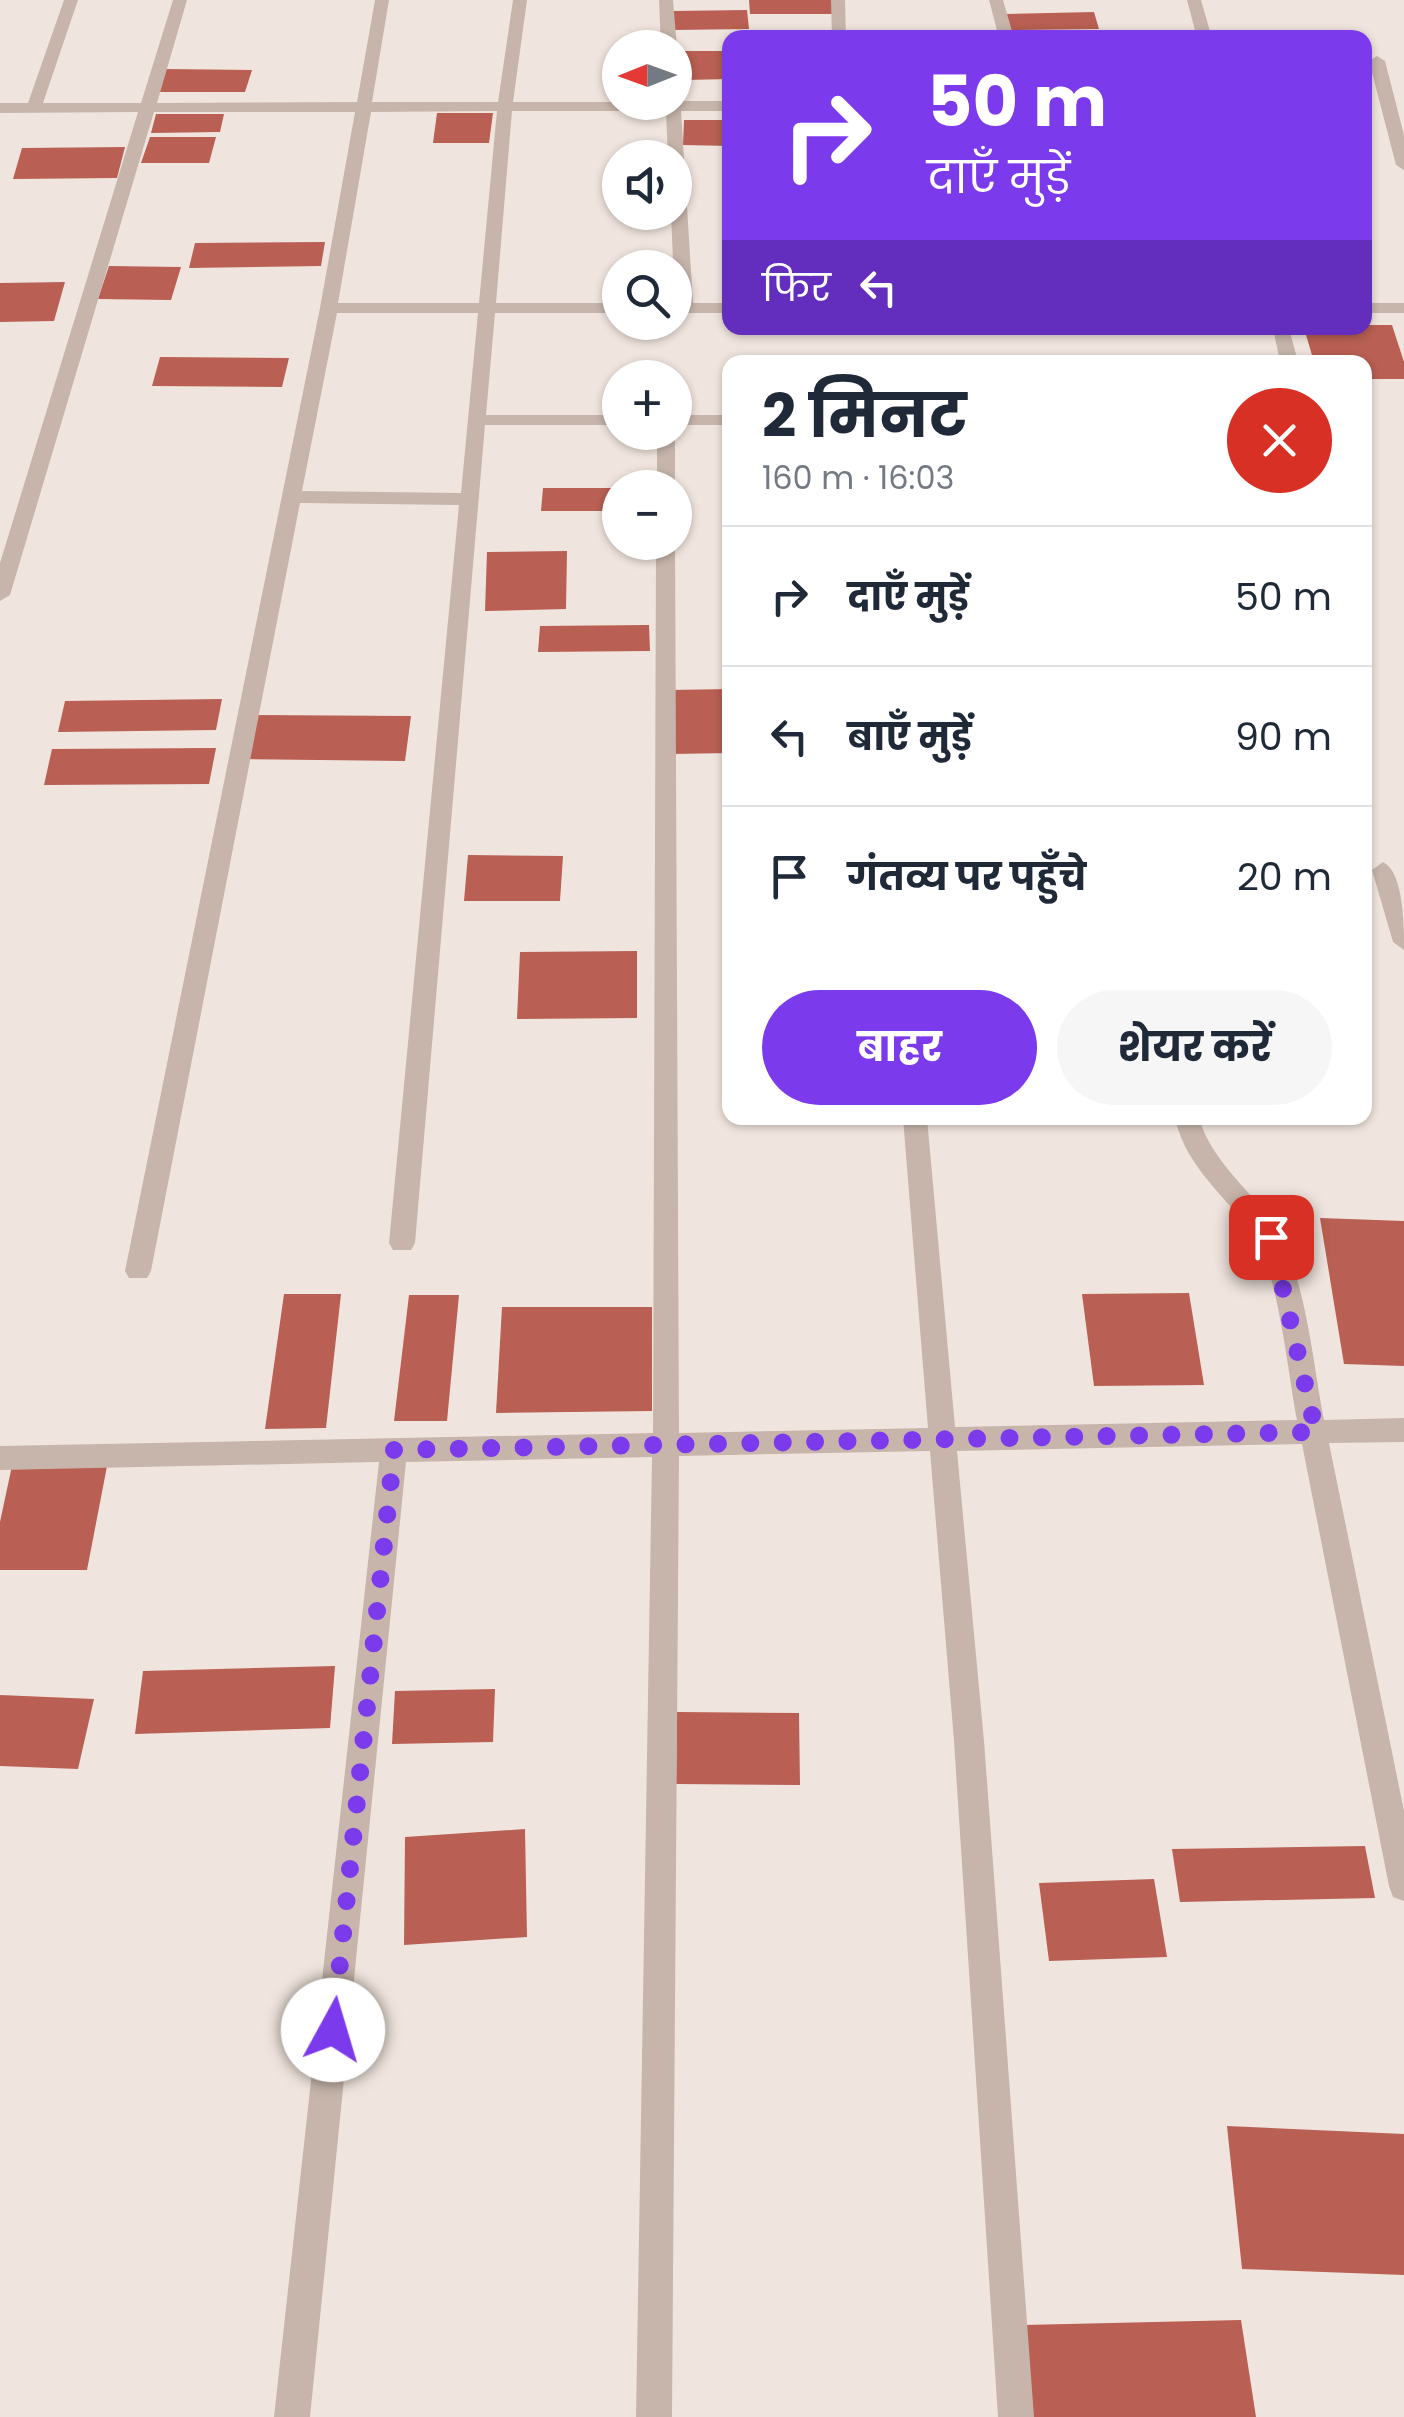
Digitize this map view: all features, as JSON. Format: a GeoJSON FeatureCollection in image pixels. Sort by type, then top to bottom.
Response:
{"type":"FeatureCollection","features":[{"type":"Feature","properties":{"kind":"street"},"geometry":{"type":"LineString","coordinates":[[34,108],[70,0]]}},
{"type":"Feature","properties":{"kind":"street"},"geometry":{"type":"LineString","coordinates":[[0,594],[180,0]]}},
{"type":"Feature","properties":{"kind":"street"},"geometry":{"type":"LineString","coordinates":[[138,1271],[329,308],[382,0]]}},
{"type":"Feature","properties":{"kind":"street"},"geometry":{"type":"LineString","coordinates":[[402,1243],[505,108],[520,0]]}},
{"type":"Feature","properties":{"kind":"street"},"geometry":{"type":"LineString","coordinates":[[666,0],[668,30]]}},
{"type":"Feature","properties":{"kind":"street"},"geometry":{"type":"LineString","coordinates":[[838,0],[839,30]]}},
{"type":"Feature","properties":{"kind":"street"},"geometry":{"type":"LineString","coordinates":[[996,0],[1005,30]]}},
{"type":"Feature","properties":{"kind":"street"},"geometry":{"type":"LineString","coordinates":[[1194,0],[1203,30]]}},
{"type":"Feature","properties":{"kind":"street"},"geometry":{"type":"LineString","coordinates":[[1377,61],[1404,164]]}},
{"type":"Feature","properties":{"kind":"street"},"geometry":{"type":"LineString","coordinates":[[692,105],[722,106]]}},
{"type":"Feature","properties":{"kind":"street"},"geometry":{"type":"LineString","coordinates":[[0,108],[602,106]]}},
{"type":"Feature","properties":{"kind":"street"},"geometry":{"type":"LineString","coordinates":[[674,120],[678,250]]}},
{"type":"Feature","properties":{"kind":"street"},"geometry":{"type":"LineString","coordinates":[[329,308],[602,308]]}},
{"type":"Feature","properties":{"kind":"street"},"geometry":{"type":"LineString","coordinates":[[692,308],[722,308]]}},
{"type":"Feature","properties":{"kind":"street"},"geometry":{"type":"LineString","coordinates":[[1372,308],[1404,308]]}},
{"type":"Feature","properties":{"kind":"street"},"geometry":{"type":"LineString","coordinates":[[478,420],[602,420]]}},
{"type":"Feature","properties":{"kind":"street"},"geometry":{"type":"LineString","coordinates":[[692,420],[722,420]]}},
{"type":"Feature","properties":{"kind":"street"},"geometry":{"type":"LineString","coordinates":[[291,497],[470,499]]}},
{"type":"Feature","properties":{"kind":"street"},"geometry":{"type":"LineString","coordinates":[[654,2417],[666,1444],[666,560]]}},
{"type":"Feature","properties":{"kind":"street"},"geometry":{"type":"LineString","coordinates":[[1383,870],[1404,942]]}},
{"type":"Feature","properties":{"kind":"street"},"geometry":{"type":"LineString","coordinates":[[916,1125],[970,1742],[1016,2417]]}},
{"type":"Feature","properties":{"kind":"street"},"geometry":{"type":"LineString","coordinates":[[1190,1125],[1198,1156],[1271,1237],[1316,1432],[1404,1886]]}},
{"type":"Feature","properties":{"kind":"street"},"geometry":{"type":"LineString","coordinates":[[0,1458],[1404,1430]]}},
{"type":"Feature","properties":{"kind":"street"},"geometry":{"type":"LineString","coordinates":[[292,2417],[394,1450]]}},
{"type":"Feature","properties":{"kind":"building"},"geometry":{"type":"Polygon","coordinates":[[[749,0],[832,0],[834,14],[750,14],[749,0]]]}},
{"type":"Feature","properties":{"kind":"building"},"geometry":{"type":"Polygon","coordinates":[[[747,10],[749,29],[673,30],[672,11],[747,10]]]}},
{"type":"Feature","properties":{"kind":"building"},"geometry":{"type":"Polygon","coordinates":[[[1094,12],[1099,29],[1009,30],[1005,14],[1094,12]]]}},
{"type":"Feature","properties":{"kind":"building"},"geometry":{"type":"Polygon","coordinates":[[[692,51],[722,51],[722,79],[692,80],[692,51]]]}},
{"type":"Feature","properties":{"kind":"building"},"geometry":{"type":"Polygon","coordinates":[[[165,69],[252,70],[245,92],[157,92],[165,69]]]}},
{"type":"Feature","properties":{"kind":"building"},"geometry":{"type":"Polygon","coordinates":[[[437,113],[493,113],[489,143],[433,143],[437,113]]]}},
{"type":"Feature","properties":{"kind":"building"},"geometry":{"type":"Polygon","coordinates":[[[156,114],[224,114],[220,132],[151,133],[156,114]]]}},
{"type":"Feature","properties":{"kind":"building"},"geometry":{"type":"Polygon","coordinates":[[[684,120],[722,120],[722,146],[692,145],[692,140],[683,140],[684,120]]]}},
{"type":"Feature","properties":{"kind":"building"},"geometry":{"type":"Polygon","coordinates":[[[150,137],[216,137],[209,163],[141,163],[150,137]]]}},
{"type":"Feature","properties":{"kind":"building"},"geometry":{"type":"Polygon","coordinates":[[[125,147],[117,178],[13,179],[22,148],[125,147]]]}},
{"type":"Feature","properties":{"kind":"building"},"geometry":{"type":"Polygon","coordinates":[[[325,242],[321,266],[189,268],[195,243],[325,242]]]}},
{"type":"Feature","properties":{"kind":"building"},"geometry":{"type":"Polygon","coordinates":[[[109,266],[181,267],[171,300],[98,299],[109,266]]]}},
{"type":"Feature","properties":{"kind":"building"},"geometry":{"type":"Polygon","coordinates":[[[65,282],[54,321],[0,322],[0,283],[65,282]]]}},
{"type":"Feature","properties":{"kind":"building"},"geometry":{"type":"Polygon","coordinates":[[[1372,325],[1392,325],[1404,362],[1404,379],[1372,379],[1372,355],[1312,355],[1306,335],[1372,335],[1372,325]]]}},
{"type":"Feature","properties":{"kind":"building"},"geometry":{"type":"Polygon","coordinates":[[[160,357],[289,358],[282,387],[152,386],[160,357]]]}},
{"type":"Feature","properties":{"kind":"building"},"geometry":{"type":"Polygon","coordinates":[[[543,488],[602,488],[602,511],[541,511],[543,488]]]}},
{"type":"Feature","properties":{"kind":"building"},"geometry":{"type":"Polygon","coordinates":[[[567,551],[566,609],[485,611],[487,552],[567,551]]]}},
{"type":"Feature","properties":{"kind":"building"},"geometry":{"type":"Polygon","coordinates":[[[649,625],[650,651],[538,652],[540,626],[649,625]]]}},
{"type":"Feature","properties":{"kind":"building"},"geometry":{"type":"Polygon","coordinates":[[[722,689],[722,753],[672,754],[671,690],[722,689]]]}},
{"type":"Feature","properties":{"kind":"building"},"geometry":{"type":"Polygon","coordinates":[[[222,699],[216,730],[58,732],[65,701],[222,699]]]}},
{"type":"Feature","properties":{"kind":"building"},"geometry":{"type":"Polygon","coordinates":[[[251,715],[411,716],[405,761],[243,759],[251,715]]]}},
{"type":"Feature","properties":{"kind":"building"},"geometry":{"type":"Polygon","coordinates":[[[216,748],[209,784],[44,785],[52,749],[216,748]]]}},
{"type":"Feature","properties":{"kind":"building"},"geometry":{"type":"Polygon","coordinates":[[[468,855],[563,856],[560,901],[464,901],[468,855]]]}},
{"type":"Feature","properties":{"kind":"building"},"geometry":{"type":"Polygon","coordinates":[[[637,951],[637,1018],[517,1019],[520,952],[637,951]]]}},
{"type":"Feature","properties":{"kind":"building"},"geometry":{"type":"Polygon","coordinates":[[[1320,1218],[1404,1221],[1404,1366],[1344,1364],[1320,1218]]]}},
{"type":"Feature","properties":{"kind":"building"},"geometry":{"type":"Polygon","coordinates":[[[1189,1293],[1204,1385],[1094,1386],[1082,1294],[1189,1293]]]}},
{"type":"Feature","properties":{"kind":"building"},"geometry":{"type":"Polygon","coordinates":[[[284,1294],[341,1294],[326,1428],[265,1429],[284,1294]]]}},
{"type":"Feature","properties":{"kind":"building"},"geometry":{"type":"Polygon","coordinates":[[[409,1295],[459,1295],[447,1421],[394,1421],[409,1295]]]}},
{"type":"Feature","properties":{"kind":"building"},"geometry":{"type":"Polygon","coordinates":[[[502,1307],[652,1307],[652,1411],[496,1413],[502,1307]]]}},
{"type":"Feature","properties":{"kind":"building"},"geometry":{"type":"Polygon","coordinates":[[[13,1461],[108,1461],[87,1570],[0,1570],[0,1522],[13,1461]]]}},
{"type":"Feature","properties":{"kind":"building"},"geometry":{"type":"Polygon","coordinates":[[[335,1666],[330,1728],[135,1734],[143,1671],[335,1666]]]}},
{"type":"Feature","properties":{"kind":"building"},"geometry":{"type":"Polygon","coordinates":[[[495,1689],[493,1742],[392,1744],[395,1691],[495,1689]]]}},
{"type":"Feature","properties":{"kind":"building"},"geometry":{"type":"Polygon","coordinates":[[[0,1695],[94,1699],[78,1769],[0,1766],[0,1695]]]}},
{"type":"Feature","properties":{"kind":"building"},"geometry":{"type":"Polygon","coordinates":[[[677,1712],[799,1713],[800,1785],[676,1784],[677,1712]]]}},
{"type":"Feature","properties":{"kind":"building"},"geometry":{"type":"Polygon","coordinates":[[[525,1829],[527,1937],[404,1945],[405,1837],[525,1829]]]}},
{"type":"Feature","properties":{"kind":"building"},"geometry":{"type":"Polygon","coordinates":[[[1365,1846],[1375,1898],[1180,1902],[1172,1849],[1365,1846]]]}},
{"type":"Feature","properties":{"kind":"building"},"geometry":{"type":"Polygon","coordinates":[[[1154,1879],[1167,1957],[1049,1961],[1039,1883],[1154,1879]]]}},
{"type":"Feature","properties":{"kind":"building"},"geometry":{"type":"Polygon","coordinates":[[[1227,2126],[1404,2134],[1404,2275],[1242,2269],[1227,2126]]]}},
{"type":"Feature","properties":{"kind":"building"},"geometry":{"type":"Polygon","coordinates":[[[1241,2320],[1256,2417],[1033,2417],[1024,2325],[1241,2320]]]}},
{"type":"Feature","properties":{"kind":"route"},"geometry":{"type":"LineString","coordinates":[[333,2030],[394,1450],[1316,1432],[1280,1261],[1271,1237]]}}]}
